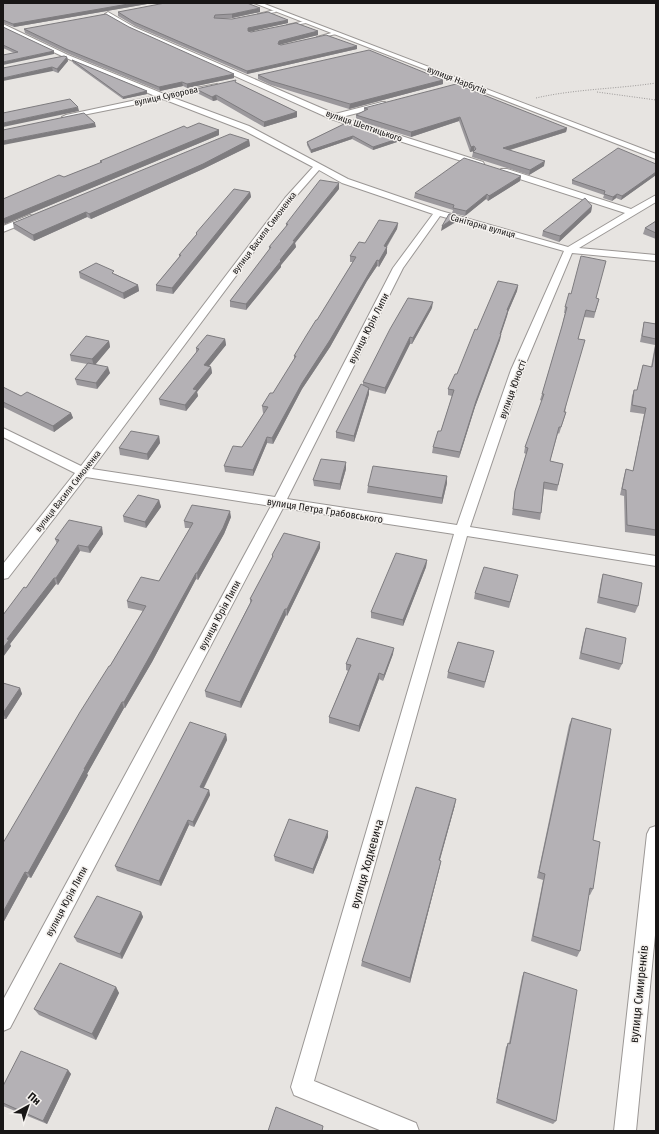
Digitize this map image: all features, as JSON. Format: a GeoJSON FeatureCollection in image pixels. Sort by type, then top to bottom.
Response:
{"type":"FeatureCollection","features":[{"type":"Feature","properties":{"kind":"street","name":"вулиця Нарбутів"},"geometry":{"type":"LineString","coordinates":[[257,3],[656,157]]}},
{"type":"Feature","properties":{"kind":"street","name":"вулиця Шептицького"},"geometry":{"type":"LineString","coordinates":[[122,12],[104,15],[334,117],[631,212]]}},
{"type":"Feature","properties":{"kind":"street"},"geometry":{"type":"LineString","coordinates":[[3,26],[66,56],[164,97],[246,128],[317,166]]}},
{"type":"Feature","properties":{"kind":"street"},"geometry":{"type":"LineString","coordinates":[[12,31],[27,29]]}},
{"type":"Feature","properties":{"kind":"street"},"geometry":{"type":"LineString","coordinates":[[360,52],[375,49]]}},
{"type":"Feature","properties":{"kind":"street"},"geometry":{"type":"LineString","coordinates":[[52,59],[66,56]]}},
{"type":"Feature","properties":{"kind":"street","name":"вулиця Суворова"},"geometry":{"type":"LineString","coordinates":[[57,119],[262,75]]}},
{"type":"Feature","properties":{"kind":"street"},"geometry":{"type":"LineString","coordinates":[[448,86],[463,82]]}},
{"type":"Feature","properties":{"kind":"street"},"geometry":{"type":"LineString","coordinates":[[334,117],[387,102]]}},
{"type":"Feature","properties":{"kind":"street"},"geometry":{"type":"LineString","coordinates":[[231,134],[246,128]]}},
{"type":"Feature","properties":{"kind":"street","name":"Санітарна вулиця"},"geometry":{"type":"LineString","coordinates":[[317,166],[345,181],[438,213],[569,250],[656,258]]}},
{"type":"Feature","properties":{"kind":"street","name":"вулиця Василя Симоненка"},"geometry":{"type":"LineString","coordinates":[[3,574],[83,472],[288,200],[317,166]]}},
{"type":"Feature","properties":{"kind":"street"},"geometry":{"type":"LineString","coordinates":[[569,250],[656,198]]}},
{"type":"Feature","properties":{"kind":"street","name":"вулиця Юрія Липи"},"geometry":{"type":"LineString","coordinates":[[3,1020],[279,503],[398,268],[438,213]]}},
{"type":"Feature","properties":{"kind":"street"},"geometry":{"type":"LineString","coordinates":[[3,229],[40,214]]}},
{"type":"Feature","properties":{"kind":"street","name":"вулиця Юності"},"geometry":{"type":"LineString","coordinates":[[462,531],[517,370],[569,250]]}},
{"type":"Feature","properties":{"kind":"street","name":"вулиця Петра Грабовського"},"geometry":{"type":"LineString","coordinates":[[3,432],[83,472],[656,561]]}},
{"type":"Feature","properties":{"kind":"street","name":"вулиця Ходкевича"},"geometry":{"type":"LineString","coordinates":[[408,1131],[302,1087],[462,531]]}},
{"type":"Feature","properties":{"kind":"street","name":"вулиця Симиренків"},"geometry":{"type":"LineString","coordinates":[[625,1131],[656,834]]}},
{"type":"Feature","properties":{"kind":"lane"},"geometry":{"type":"LineString","coordinates":[[256,14],[275,11]]}},
{"type":"Feature","properties":{"kind":"lane"},"geometry":{"type":"LineString","coordinates":[[282,27],[304,22]]}},
{"type":"Feature","properties":{"kind":"lane"},"geometry":{"type":"LineString","coordinates":[[312,39],[335,33]]}},
{"type":"Feature","properties":{"kind":"path"},"geometry":{"type":"LineString","coordinates":[[520,104],[537,97],[557,93],[592,91],[656,83]]}},
{"type":"Feature","properties":{"kind":"path"},"geometry":{"type":"LineString","coordinates":[[592,91],[656,100]]}},
{"type":"Feature","properties":{"kind":"building"},"geometry":{"type":"Polygon","coordinates":[[[3,3],[134,3],[13,24],[3,20],[3,3]]]}},
{"type":"Feature","properties":{"kind":"building"},"geometry":{"type":"Polygon","coordinates":[[[165,3],[247,3],[260,8],[232,14],[215,15],[214,18],[232,19],[268,12],[288,20],[248,28],[248,31],[251,32],[296,23],[318,31],[279,41],[278,44],[281,45],[326,35],[357,46],[247,71],[134,22],[118,12],[165,3]]]}},
{"type":"Feature","properties":{"kind":"building"},"geometry":{"type":"Polygon","coordinates":[[[106,14],[129,27],[234,74],[187,84],[182,82],[159,87],[68,50],[24,29],[106,14]]]}},
{"type":"Feature","properties":{"kind":"building"},"geometry":{"type":"Polygon","coordinates":[[[3,27],[54,51],[3,62],[3,55],[18,52],[3,45],[3,27]]]}},
{"type":"Feature","properties":{"kind":"building"},"geometry":{"type":"Polygon","coordinates":[[[369,50],[443,80],[350,104],[271,81],[258,75],[369,50]]]}},
{"type":"Feature","properties":{"kind":"building"},"geometry":{"type":"Polygon","coordinates":[[[64,56],[67,57],[57,69],[52,67],[3,78],[3,68],[64,56]]]}},
{"type":"Feature","properties":{"kind":"building"},"geometry":{"type":"Polygon","coordinates":[[[72,60],[147,91],[123,97],[72,60]]]}},
{"type":"Feature","properties":{"kind":"building"},"geometry":{"type":"Polygon","coordinates":[[[236,80],[235,82],[297,112],[264,122],[216,95],[212,97],[196,89],[236,80]]]}},
{"type":"Feature","properties":{"kind":"building"},"geometry":{"type":"Polygon","coordinates":[[[456,84],[567,128],[503,148],[545,161],[530,170],[473,152],[476,149],[474,146],[471,147],[460,117],[411,132],[356,115],[368,109],[364,108],[456,84]]]}},
{"type":"Feature","properties":{"kind":"building"},"geometry":{"type":"Polygon","coordinates":[[[70,99],[78,107],[3,123],[3,113],[70,99]]]}},
{"type":"Feature","properties":{"kind":"building"},"geometry":{"type":"Polygon","coordinates":[[[84,113],[95,123],[3,141],[3,130],[84,113]]]}},
{"type":"Feature","properties":{"kind":"building"},"geometry":{"type":"Polygon","coordinates":[[[199,123],[219,130],[3,219],[3,199],[59,175],[64,177],[102,162],[100,161],[184,126],[187,128],[199,123]]]}},
{"type":"Feature","properties":{"kind":"building"},"geometry":{"type":"Polygon","coordinates":[[[346,123],[397,139],[373,147],[353,136],[311,150],[307,142],[346,123]]]}},
{"type":"Feature","properties":{"kind":"building"},"geometry":{"type":"Polygon","coordinates":[[[230,134],[249,140],[203,164],[89,214],[86,212],[33,235],[13,223],[230,134]]]}},
{"type":"Feature","properties":{"kind":"building"},"geometry":{"type":"Polygon","coordinates":[[[618,148],[656,164],[656,172],[622,196],[617,194],[613,197],[604,194],[605,191],[572,180],[618,148]]]}},
{"type":"Feature","properties":{"kind":"building"},"geometry":{"type":"Polygon","coordinates":[[[464,158],[521,176],[489,196],[487,194],[466,211],[453,208],[454,205],[415,193],[464,158]]]}},
{"type":"Feature","properties":{"kind":"building"},"geometry":{"type":"Polygon","coordinates":[[[320,180],[339,183],[293,241],[295,241],[280,260],[281,261],[246,304],[230,301],[271,247],[269,247],[288,224],[286,224],[320,180]]]}},
{"type":"Feature","properties":{"kind":"building"},"geometry":{"type":"Polygon","coordinates":[[[234,189],[250,192],[172,288],[156,285],[181,255],[179,255],[197,234],[196,233],[234,189]]]}},
{"type":"Feature","properties":{"kind":"building"},"geometry":{"type":"Polygon","coordinates":[[[585,198],[592,206],[560,236],[543,231],[585,198]]]}},
{"type":"Feature","properties":{"kind":"building"},"geometry":{"type":"Polygon","coordinates":[[[449,214],[457,216],[442,226],[449,214]]]}},
{"type":"Feature","properties":{"kind":"building"},"geometry":{"type":"Polygon","coordinates":[[[379,220],[398,223],[384,246],[387,247],[379,261],[377,260],[330,340],[302,383],[272,438],[267,437],[253,470],[224,466],[233,446],[242,447],[268,407],[262,406],[270,393],[273,393],[296,356],[294,356],[306,336],[356,257],[350,256],[359,242],[365,243],[379,220]]]}},
{"type":"Feature","properties":{"kind":"building"},"geometry":{"type":"Polygon","coordinates":[[[656,221],[656,233],[645,228],[656,221]]]}},
{"type":"Feature","properties":{"kind":"building"},"geometry":{"type":"Polygon","coordinates":[[[581,256],[606,261],[596,298],[599,299],[595,312],[586,310],[578,339],[585,340],[564,412],[566,412],[561,427],[559,427],[550,461],[563,464],[558,485],[544,482],[541,513],[513,509],[515,491],[528,448],[525,447],[544,394],[542,394],[567,307],[565,307],[569,293],[571,294],[581,256]]]}},
{"type":"Feature","properties":{"kind":"building"},"geometry":{"type":"Polygon","coordinates":[[[96,263],[114,271],[112,273],[138,285],[123,293],[79,272],[96,263]]]}},
{"type":"Feature","properties":{"kind":"building"},"geometry":{"type":"Polygon","coordinates":[[[498,281],[518,285],[507,310],[501,334],[476,401],[460,452],[433,447],[438,431],[441,431],[454,390],[448,389],[455,374],[457,374],[475,329],[477,330],[498,281]]]}},
{"type":"Feature","properties":{"kind":"building"},"geometry":{"type":"Polygon","coordinates":[[[408,298],[433,302],[413,338],[410,337],[385,388],[363,382],[390,329],[408,298]]]}},
{"type":"Feature","properties":{"kind":"building"},"geometry":{"type":"Polygon","coordinates":[[[644,322],[656,324],[656,339],[642,336],[644,322]]]}},
{"type":"Feature","properties":{"kind":"building"},"geometry":{"type":"Polygon","coordinates":[[[207,335],[225,339],[204,365],[211,367],[193,389],[197,390],[185,405],[159,399],[199,349],[196,348],[207,335]]]}},
{"type":"Feature","properties":{"kind":"building"},"geometry":{"type":"Polygon","coordinates":[[[86,336],[109,341],[92,359],[70,355],[86,336]]]}},
{"type":"Feature","properties":{"kind":"building"},"geometry":{"type":"Polygon","coordinates":[[[656,344],[656,530],[627,525],[626,490],[622,489],[626,469],[633,471],[646,408],[632,405],[634,390],[637,390],[643,365],[652,367],[656,344]]]}},
{"type":"Feature","properties":{"kind":"building"},"geometry":{"type":"Polygon","coordinates":[[[88,363],[108,367],[96,383],[75,379],[88,363]]]}},
{"type":"Feature","properties":{"kind":"building"},"geometry":{"type":"Polygon","coordinates":[[[361,384],[369,388],[354,436],[336,432],[361,384]]]}},
{"type":"Feature","properties":{"kind":"building"},"geometry":{"type":"Polygon","coordinates":[[[3,387],[21,396],[27,392],[71,413],[53,426],[3,402],[3,387]]]}},
{"type":"Feature","properties":{"kind":"building"},"geometry":{"type":"Polygon","coordinates":[[[131,431],[159,436],[147,454],[119,448],[131,431]]]}},
{"type":"Feature","properties":{"kind":"building"},"geometry":{"type":"Polygon","coordinates":[[[321,459],[346,462],[340,484],[313,480],[321,459]]]}},
{"type":"Feature","properties":{"kind":"building"},"geometry":{"type":"Polygon","coordinates":[[[373,466],[447,476],[442,498],[368,486],[373,466]]]}},
{"type":"Feature","properties":{"kind":"building"},"geometry":{"type":"Polygon","coordinates":[[[138,495],[159,500],[145,522],[123,516],[138,495]]]}},
{"type":"Feature","properties":{"kind":"building"},"geometry":{"type":"Polygon","coordinates":[[[192,505],[230,511],[223,528],[84,769],[28,873],[25,872],[3,912],[3,843],[80,712],[146,606],[127,601],[141,577],[159,581],[193,523],[184,521],[192,505]]]}},
{"type":"Feature","properties":{"kind":"building"},"geometry":{"type":"Polygon","coordinates":[[[69,520],[102,527],[88,547],[78,545],[56,578],[54,578],[7,639],[9,640],[3,648],[3,615],[24,587],[26,588],[59,540],[55,539],[69,520]]]}},
{"type":"Feature","properties":{"kind":"building"},"geometry":{"type":"Polygon","coordinates":[[[284,533],[320,542],[287,609],[285,609],[240,702],[205,691],[252,600],[250,599],[284,533]]]}},
{"type":"Feature","properties":{"kind":"building"},"geometry":{"type":"Polygon","coordinates":[[[396,553],[427,560],[403,620],[371,612],[396,553]]]}},
{"type":"Feature","properties":{"kind":"building"},"geometry":{"type":"Polygon","coordinates":[[[484,567],[518,575],[510,602],[475,593],[484,567]]]}},
{"type":"Feature","properties":{"kind":"building"},"geometry":{"type":"Polygon","coordinates":[[[603,574],[642,583],[638,606],[599,597],[603,574]]]}},
{"type":"Feature","properties":{"kind":"building"},"geometry":{"type":"Polygon","coordinates":[[[586,628],[626,638],[622,664],[581,653],[586,628]]]}},
{"type":"Feature","properties":{"kind":"building"},"geometry":{"type":"Polygon","coordinates":[[[357,638],[394,648],[384,675],[379,673],[359,726],[329,717],[351,665],[346,664],[357,638]]]}},
{"type":"Feature","properties":{"kind":"building"},"geometry":{"type":"Polygon","coordinates":[[[458,642],[494,651],[485,682],[448,672],[458,642]]]}},
{"type":"Feature","properties":{"kind":"building"},"geometry":{"type":"Polygon","coordinates":[[[3,683],[20,688],[3,713],[3,683]]]}},
{"type":"Feature","properties":{"kind":"building"},"geometry":{"type":"Polygon","coordinates":[[[572,718],[611,729],[593,840],[600,842],[593,889],[590,888],[580,951],[533,936],[545,874],[539,872],[572,718]]]}},
{"type":"Feature","properties":{"kind":"building"},"geometry":{"type":"Polygon","coordinates":[[[190,722],[226,734],[200,787],[209,790],[193,822],[188,820],[159,881],[115,866],[190,722]]]}},
{"type":"Feature","properties":{"kind":"building"},"geometry":{"type":"Polygon","coordinates":[[[416,787],[456,799],[439,860],[441,861],[410,978],[362,961],[416,787]]]}},
{"type":"Feature","properties":{"kind":"building"},"geometry":{"type":"Polygon","coordinates":[[[289,819],[328,831],[313,869],[274,856],[289,819]]]}},
{"type":"Feature","properties":{"kind":"building"},"geometry":{"type":"Polygon","coordinates":[[[97,896],[141,912],[120,954],[74,937],[97,896]]]}},
{"type":"Feature","properties":{"kind":"building"},"geometry":{"type":"Polygon","coordinates":[[[60,963],[116,987],[92,1034],[34,1009],[60,963]]]}},
{"type":"Feature","properties":{"kind":"building"},"geometry":{"type":"Polygon","coordinates":[[[524,972],[577,990],[556,1121],[497,1099],[508,1043],[510,1044],[524,972]]]}},
{"type":"Feature","properties":{"kind":"building"},"geometry":{"type":"Polygon","coordinates":[[[21,1051],[68,1070],[43,1121],[3,1103],[3,1086],[21,1051]]]}},
{"type":"Feature","properties":{"kind":"building"},"geometry":{"type":"Polygon","coordinates":[[[276,1107],[323,1126],[322,1131],[268,1131],[276,1107]]]}}]}
